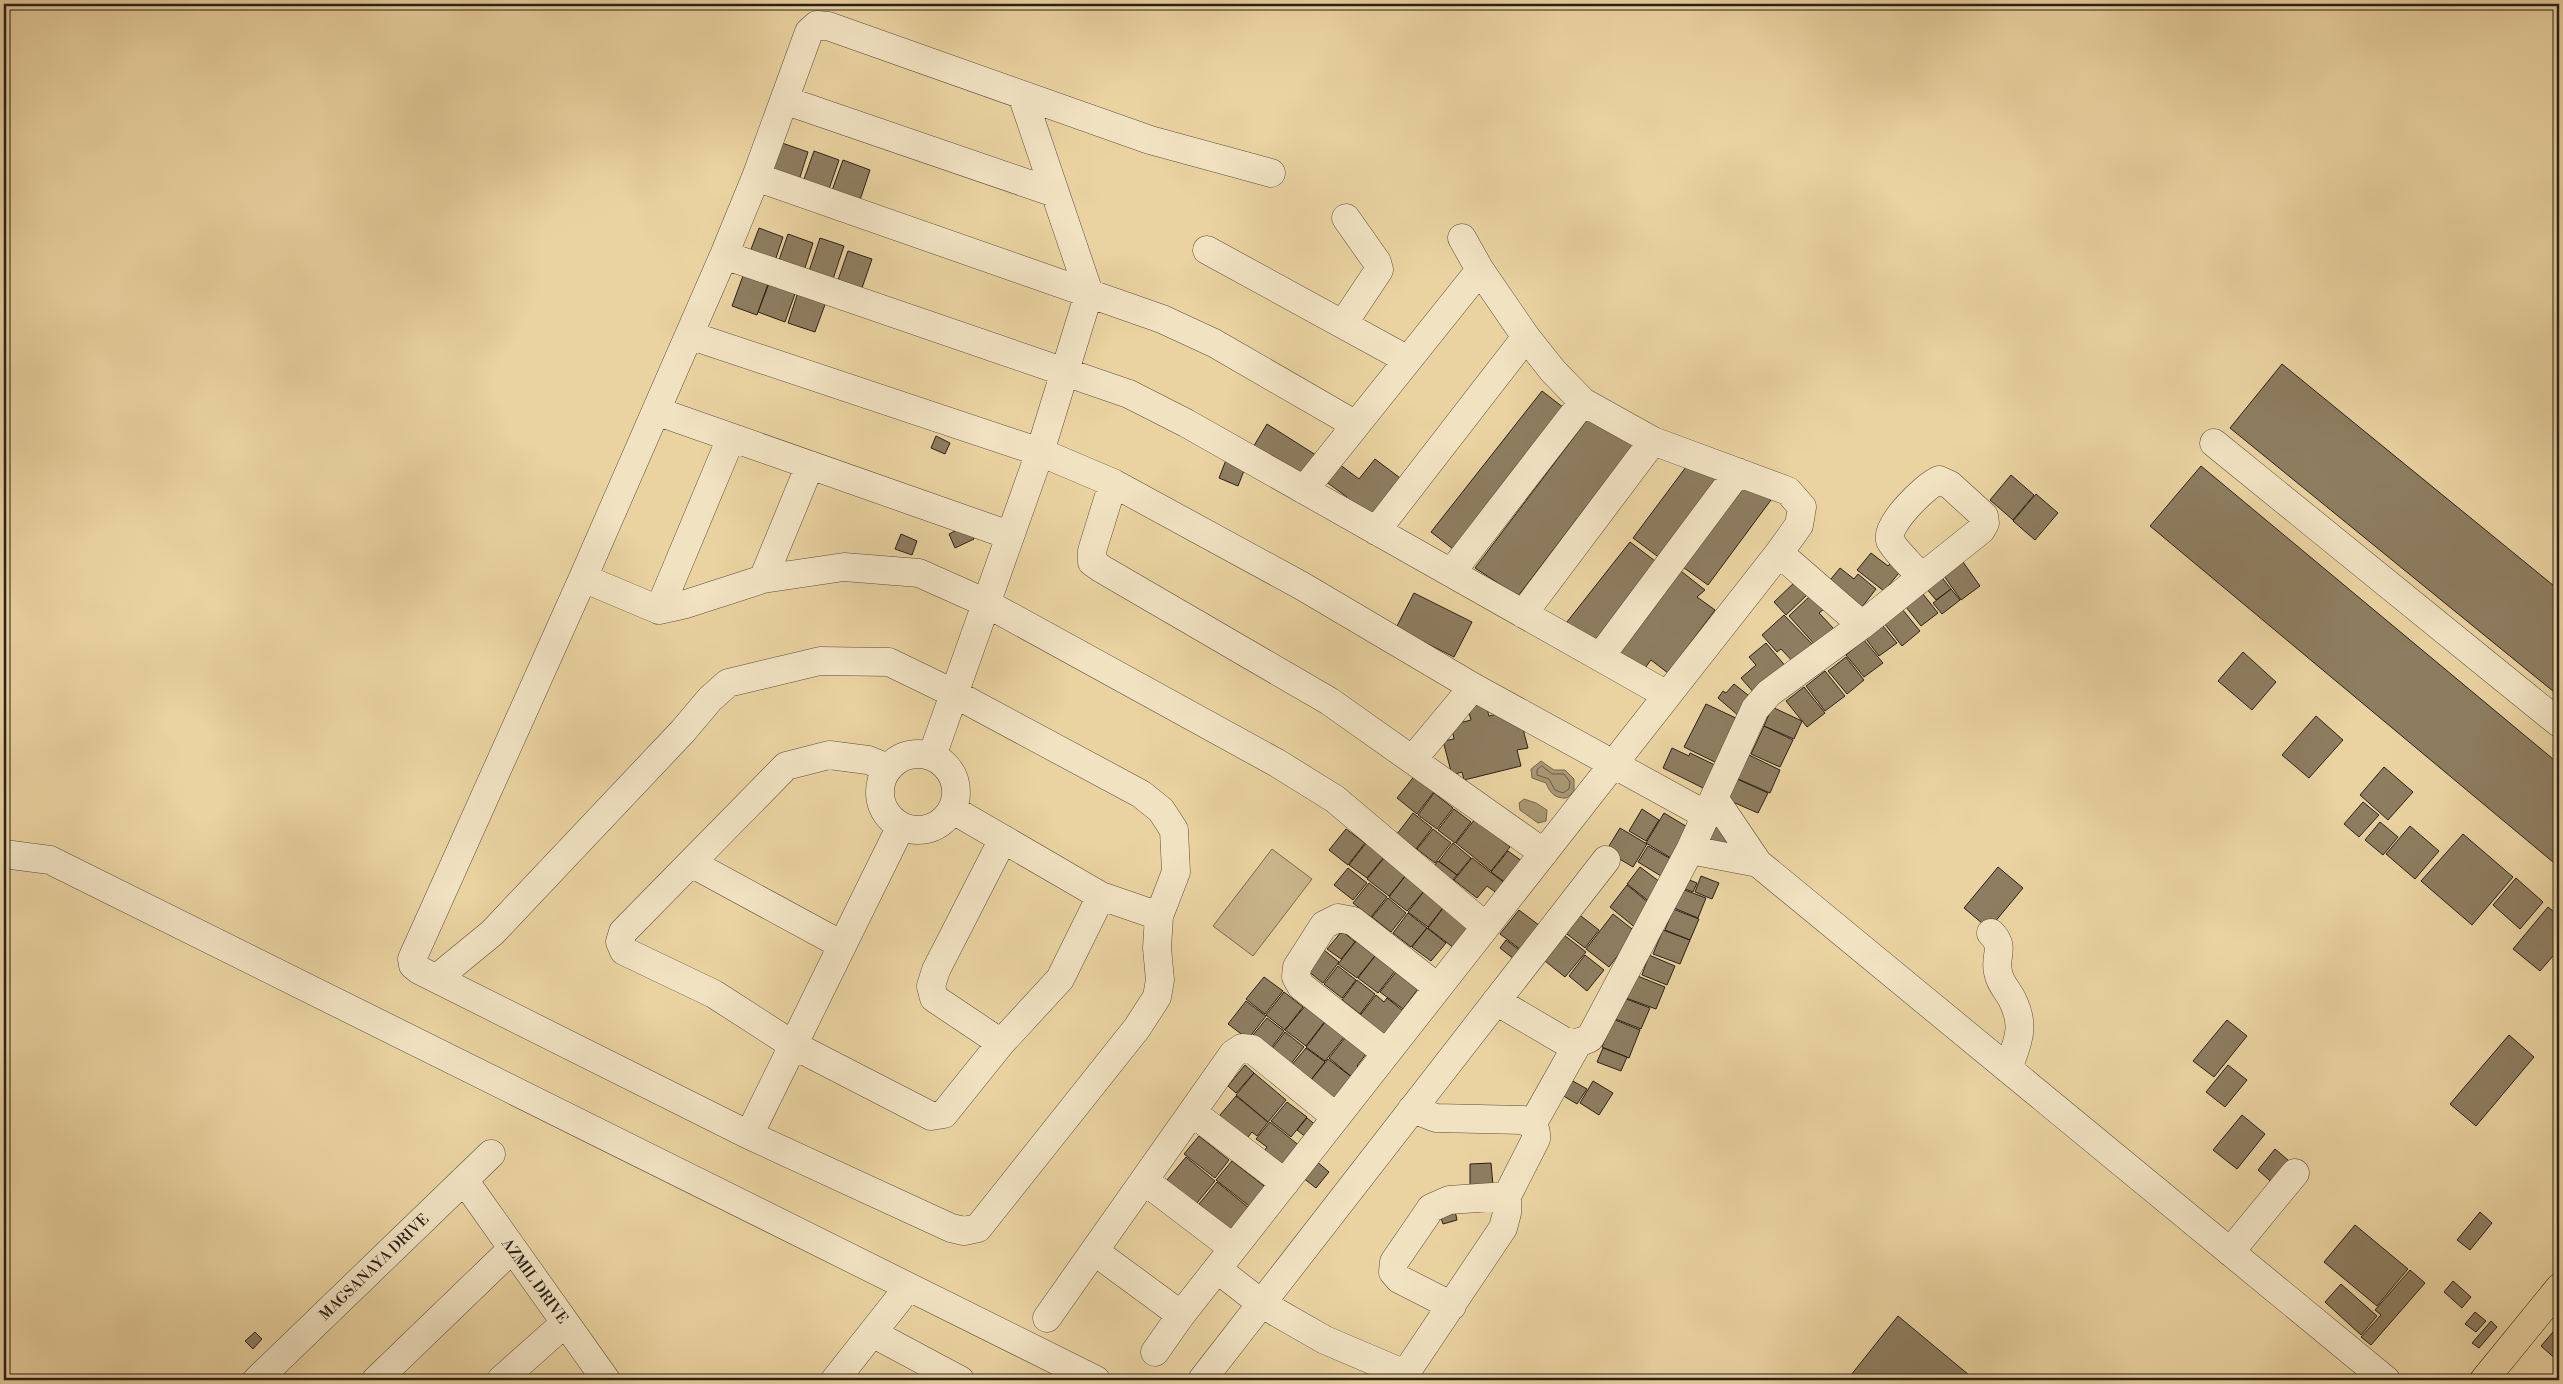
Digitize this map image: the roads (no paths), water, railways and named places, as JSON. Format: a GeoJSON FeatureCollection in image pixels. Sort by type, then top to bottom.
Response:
{"type":"FeatureCollection","features":[{"type":"Feature","properties":{"kind":"highway"},"geometry":{"type":"LineString","coordinates":[[2484,1380],[2559,1288]]}},
{"type":"Feature","properties":{"kind":"street"},"geometry":{"type":"LineString","coordinates":[[438,978],[492,933],[683,731],[710,699],[728,683],[820,661],[889,662],[953,693],[1141,794],[1161,810],[1174,830],[1176,872],[1159,916],[1157,948],[1160,980],[1157,997],[1137,1028],[978,1228],[964,1231],[951,1228],[749,1135],[419,970],[413,965],[412,959],[583,578],[724,254],[756,178],[809,32],[817,25],[828,26],[1150,140],[1270,173]]}},
{"type":"Feature","properties":{"kind":"street"},"geometry":{"type":"LineString","coordinates":[[932,756],[984,602],[1040,452],[1089,293],[1022,96]]}},
{"type":"Feature","properties":{"kind":"street"},"geometry":{"type":"LineString","coordinates":[[784,100],[1055,193]]}},
{"type":"Feature","properties":{"kind":"street"},"geometry":{"type":"LineString","coordinates":[[756,178],[1162,319],[1214,343],[1356,425]]}},
{"type":"Feature","properties":{"kind":"street"},"geometry":{"type":"LineString","coordinates":[[1342,324],[1379,270],[1377,262],[1346,218]]}},
{"type":"Feature","properties":{"kind":"street"},"geometry":{"type":"LineString","coordinates":[[1156,1352],[1181,1315],[1799,525],[1802,507],[1788,492],[1653,440],[1583,402],[1552,371],[1526,337],[1480,270],[1462,238]]}},
{"type":"Feature","properties":{"kind":"street"},"geometry":{"type":"LineString","coordinates":[[1207,250],[1408,360]]}},
{"type":"Feature","properties":{"kind":"street"},"geometry":{"type":"LineString","coordinates":[[724,254],[1137,398],[1186,422],[1667,695]]}},
{"type":"Feature","properties":{"kind":"street"},"geometry":{"type":"LineString","coordinates":[[1304,490],[1480,270]]}},
{"type":"Feature","properties":{"kind":"street"},"geometry":{"type":"LineString","coordinates":[[689,335],[1040,452],[1113,483],[1302,586],[1473,687],[1613,763],[1710,806],[1758,863],[2386,1380]]}},
{"type":"Feature","properties":{"kind":"street"},"geometry":{"type":"LineString","coordinates":[[1376,530],[1526,337]]}},
{"type":"Feature","properties":{"kind":"street"},"geometry":{"type":"LineString","coordinates":[[1451,573],[1583,402]]}},
{"type":"Feature","properties":{"kind":"street"},"geometry":{"type":"LineString","coordinates":[[656,411],[1009,535]]}},
{"type":"Feature","properties":{"kind":"street"},"geometry":{"type":"LineString","coordinates":[[659,610],[731,438]]}},
{"type":"Feature","properties":{"kind":"street"},"geometry":{"type":"LineString","coordinates":[[1523,614],[1653,440]]}},
{"type":"Feature","properties":{"kind":"street"},"geometry":{"type":"LineString","coordinates":[[2214,443],[2559,724]]}},
{"type":"Feature","properties":{"kind":"street"},"geometry":{"type":"LineString","coordinates":[[763,580],[810,465]]}},
{"type":"Feature","properties":{"kind":"street"},"geometry":{"type":"LineString","coordinates":[[1600,657],[1738,472]]}},
{"type":"Feature","properties":{"kind":"street"},"geometry":{"type":"LineString","coordinates":[[1113,483],[1092,551],[1092,562],[1329,701],[1544,853]]}},
{"type":"Feature","properties":{"kind":"street"},"geometry":{"type":"LineString","coordinates":[[1779,553],[1862,625]]}},
{"type":"Feature","properties":{"kind":"street"},"geometry":{"type":"LineString","coordinates":[[583,578],[659,610],[686,604],[763,580],[844,567],[919,573],[984,602],[1277,763],[1335,799],[1485,926]]}},
{"type":"Feature","properties":{"kind":"street"},"geometry":{"type":"LineString","coordinates":[[1496,1001],[1564,1041],[1578,1043],[1590,1038],[1690,850],[1755,709],[1769,694],[1862,625],[1920,576]]}},
{"type":"Feature","properties":{"kind":"street"},"geometry":{"type":"LineString","coordinates":[[1413,759],[1473,687]]}},
{"type":"Feature","properties":{"kind":"street"},"geometry":{"type":"LineString","coordinates":[[888,768],[868,760],[829,755],[786,766],[623,932],[620,942],[624,951],[714,994],[793,1045],[931,1116],[944,1114],[1001,1043],[1060,979],[1102,896]]}},
{"type":"Feature","properties":{"kind":"street"},"geometry":{"type":"LineString","coordinates":[[908,755],[932,756],[949,768],[952,775],[957,789],[953,810],[940,825],[920,831],[901,826],[888,816],[881,800],[880,783],[888,768],[908,755]]}},
{"type":"Feature","properties":{"kind":"street"},"geometry":{"type":"LineString","coordinates":[[953,810],[1102,896],[1159,916]]}},
{"type":"Feature","properties":{"kind":"street"},"geometry":{"type":"LineString","coordinates":[[749,1135],[901,826]]}},
{"type":"Feature","properties":{"kind":"street"},"geometry":{"type":"LineString","coordinates":[[1001,1043],[934,998],[931,986],[936,970],[1003,839]]}},
{"type":"Feature","properties":{"kind":"street"},"geometry":{"type":"LineString","coordinates":[[1690,850],[1758,863]]}},
{"type":"Feature","properties":{"kind":"street"},"geometry":{"type":"LineString","coordinates":[[4,854],[50,860],[1096,1380]]}},
{"type":"Feature","properties":{"kind":"street"},"geometry":{"type":"LineString","coordinates":[[1215,1375],[1262,1304],[1606,860]]}},
{"type":"Feature","properties":{"kind":"street"},"geometry":{"type":"LineString","coordinates":[[691,863],[842,945]]}},
{"type":"Feature","properties":{"kind":"street"},"geometry":{"type":"LineString","coordinates":[[1386,1053],[1301,986],[1296,977],[1298,967],[1324,925],[1338,918],[1354,921],[1437,987]]}},
{"type":"Feature","properties":{"kind":"street"},"geometry":{"type":"LineString","coordinates":[[1991,933],[1998,940],[1997,970],[2002,986],[2011,996],[2020,1016],[2019,1037],[2008,1069]]}},
{"type":"Feature","properties":{"kind":"street"},"geometry":{"type":"LineString","coordinates":[[1532,1125],[1578,1043]]}},
{"type":"Feature","properties":{"kind":"street"},"geometry":{"type":"LineString","coordinates":[[1047,1318],[1233,1054],[1242,1048],[1252,1049],[1336,1117]]}},
{"type":"Feature","properties":{"kind":"street"},"geometry":{"type":"LineString","coordinates":[[1145,1181],[1225,1259],[1262,1304],[1325,1340],[1403,1377],[1503,1228],[1507,1213],[1507,1196],[1536,1139],[1536,1132],[1532,1125],[1523,1120],[1436,1118],[1412,1109]]}},
{"type":"Feature","properties":{"kind":"street"},"geometry":{"type":"LineString","coordinates":[[1193,1113],[1285,1183]]}},
{"type":"Feature","properties":{"kind":"street","name":"MAGSANAYA DRIVE"},"geometry":{"type":"LineString","coordinates":[[258,1380],[491,1154]]}},
{"type":"Feature","properties":{"kind":"street"},"geometry":{"type":"LineString","coordinates":[[2230,1252],[2295,1173]]}},
{"type":"Feature","properties":{"kind":"street","name":"AZMIL DRIVE"},"geometry":{"type":"LineString","coordinates":[[464,1180],[606,1380]]}},
{"type":"Feature","properties":{"kind":"street"},"geometry":{"type":"LineString","coordinates":[[1452,1306],[1399,1279],[1393,1272],[1394,1262],[1431,1208],[1449,1200],[1507,1196]]}},
{"type":"Feature","properties":{"kind":"street"},"geometry":{"type":"LineString","coordinates":[[376,1380],[512,1249]]}},
{"type":"Feature","properties":{"kind":"street"},"geometry":{"type":"LineString","coordinates":[[1094,1251],[1181,1315]]}},
{"type":"Feature","properties":{"kind":"street"},"geometry":{"type":"LineString","coordinates":[[835,1380],[899,1299]]}},
{"type":"Feature","properties":{"kind":"street"},"geometry":{"type":"LineString","coordinates":[[501,1380],[565,1323]]}},
{"type":"Feature","properties":{"kind":"street"},"geometry":{"type":"LineString","coordinates":[[872,1332],[960,1380]]}},
{"type":"Feature","properties":{"kind":"water"},"geometry":{"type":"Polygon","coordinates":[[[1541,761],[1554,770],[1565,770],[1574,779],[1574,791],[1567,798],[1556,796],[1549,790],[1546,783],[1532,778],[1531,769],[1541,761]]]}},
{"type":"Feature","properties":{"kind":"water"},"geometry":{"type":"Polygon","coordinates":[[[1524,799],[1536,803],[1547,810],[1546,821],[1538,823],[1520,810],[1519,803],[1524,799]]]}}]}
